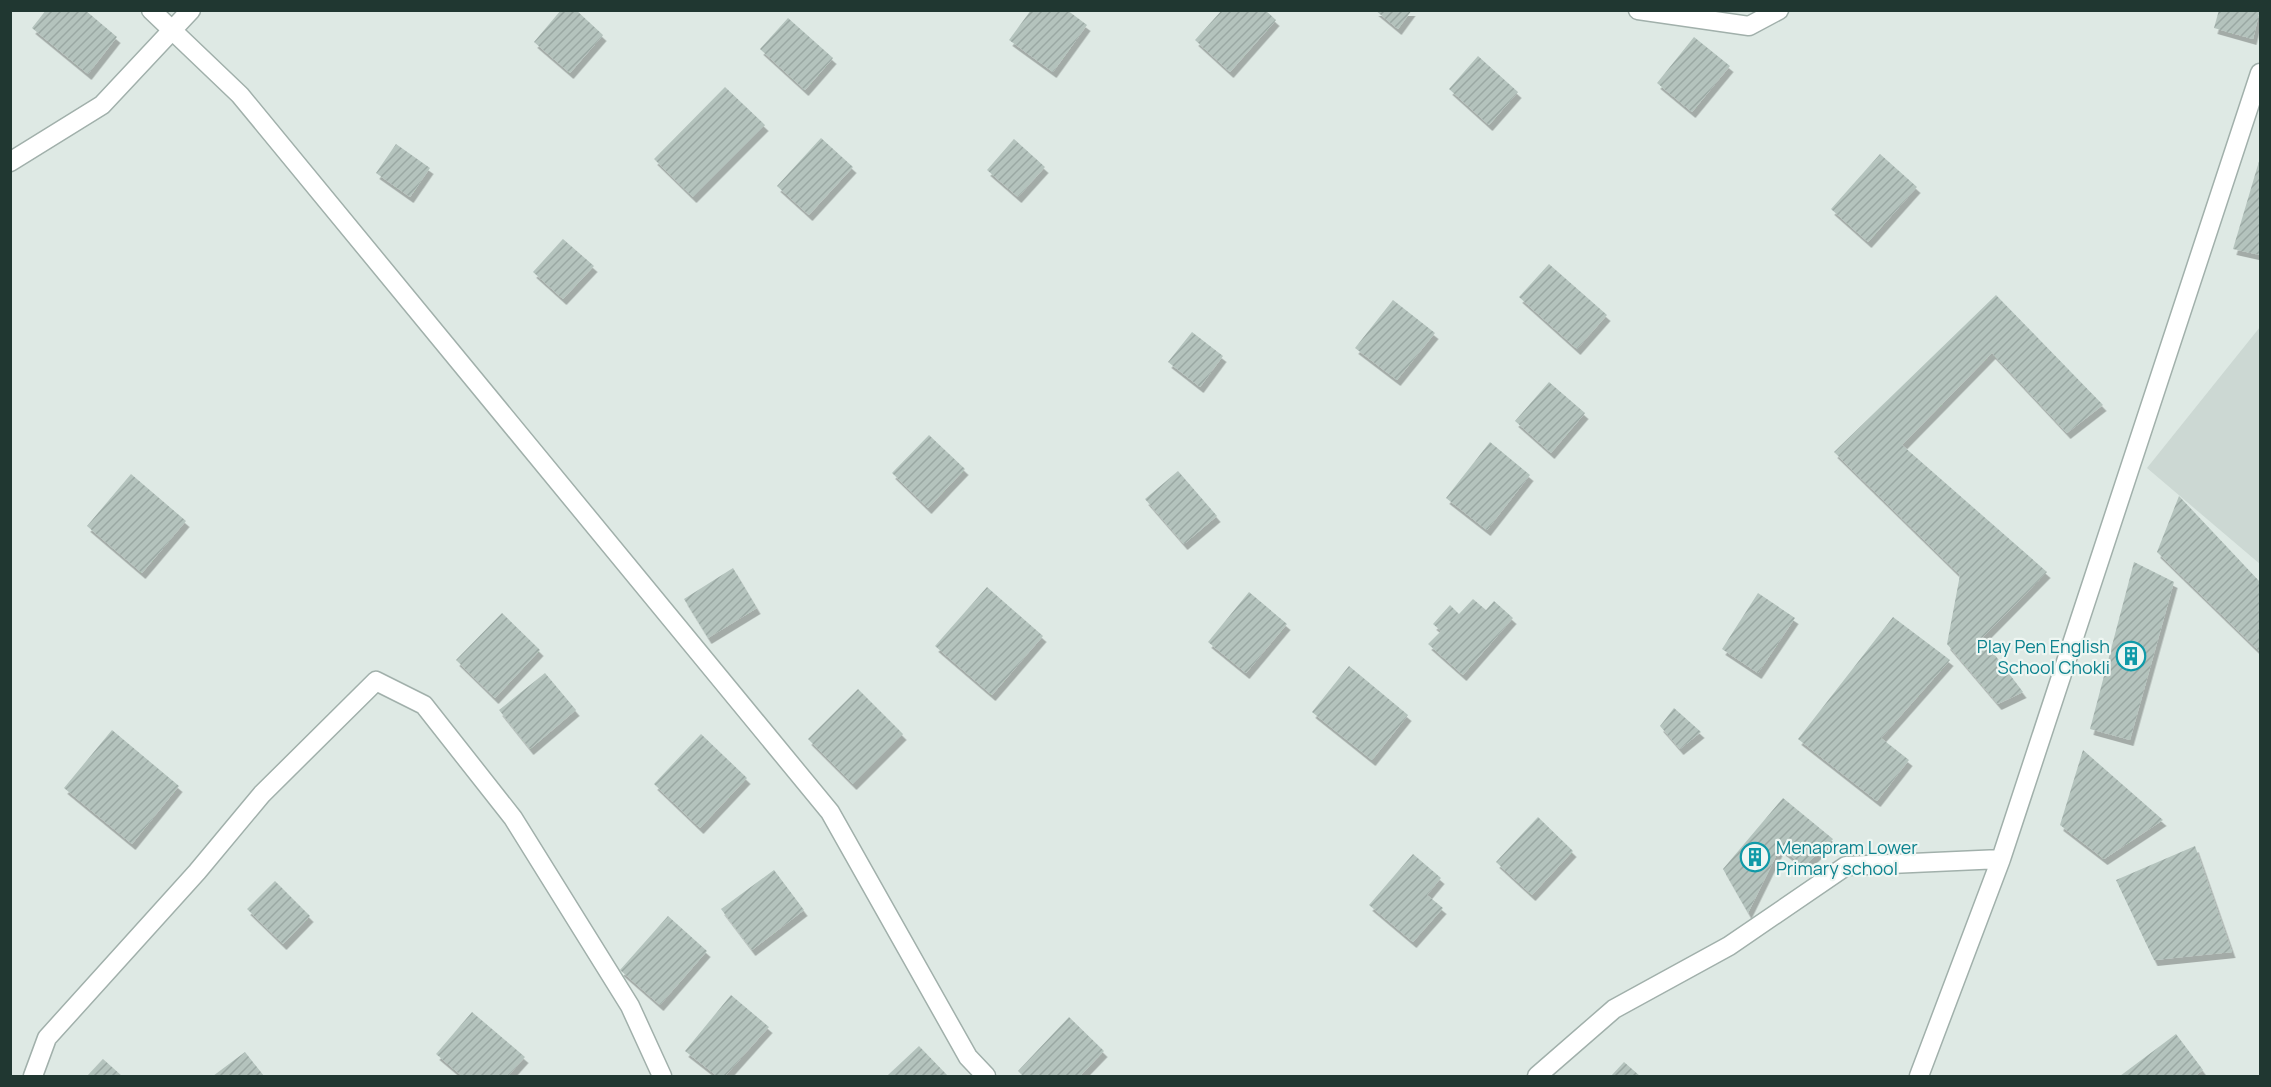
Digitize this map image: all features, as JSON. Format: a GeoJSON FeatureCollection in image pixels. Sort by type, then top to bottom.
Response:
{"type":"FeatureCollection","features":[{"type":"Feature","properties":{"kind":"street"},"geometry":{"type":"LineString","coordinates":[[151,10],[240,94],[830,812],[968,1057],[986,1077]]}},
{"type":"Feature","properties":{"kind":"street"},"geometry":{"type":"LineString","coordinates":[[10,162],[102,105],[191,10]]}},
{"type":"Feature","properties":{"kind":"street"},"geometry":{"type":"LineString","coordinates":[[1638,10],[1749,26],[1779,10]]}},
{"type":"Feature","properties":{"kind":"street"},"geometry":{"type":"LineString","coordinates":[[1919,1077],[2001,859],[2260,73]]}},
{"type":"Feature","properties":{"kind":"street"},"geometry":{"type":"LineString","coordinates":[[33,1077],[47,1038],[197,872],[262,794],[376,681],[424,705],[513,818],[630,1006],[663,1077]]}},
{"type":"Feature","properties":{"kind":"street"},"geometry":{"type":"LineString","coordinates":[[1537,1077],[1614,1009],[1729,946],[1846,866],[2001,859]]}},
{"type":"Feature","properties":{"kind":"shaded area"},"geometry":{"type":"Polygon","coordinates":[[[2260,327],[2260,564],[2147,468],[2260,327]]]}},
{"type":"Feature","properties":{"kind":"building"},"geometry":{"type":"Polygon","coordinates":[[[46,10],[85,10],[117,37],[88,74],[32,28],[46,10]]]}},
{"type":"Feature","properties":{"kind":"building"},"geometry":{"type":"Polygon","coordinates":[[[561,10],[576,10],[603,35],[570,73],[534,42],[561,10]]]}},
{"type":"Feature","properties":{"kind":"building"},"geometry":{"type":"Polygon","coordinates":[[[1031,10],[1067,10],[1087,25],[1053,72],[1009,40],[1031,10]]]}},
{"type":"Feature","properties":{"kind":"building"},"geometry":{"type":"Polygon","coordinates":[[[1222,10],[1265,10],[1276,20],[1230,72],[1195,40],[1222,10]]]}},
{"type":"Feature","properties":{"kind":"building"},"geometry":{"type":"Polygon","coordinates":[[[1375,10],[1412,10],[1398,29],[1375,10]]]}},
{"type":"Feature","properties":{"kind":"building"},"geometry":{"type":"Polygon","coordinates":[[[2219,10],[2260,10],[2253,39],[2214,28],[2219,10]]]}},
{"type":"Feature","properties":{"kind":"building"},"geometry":{"type":"Polygon","coordinates":[[[788,18],[833,58],[805,90],[760,49],[788,18]]]}},
{"type":"Feature","properties":{"kind":"building"},"geometry":{"type":"Polygon","coordinates":[[[1694,37],[1730,66],[1692,112],[1657,83],[1694,37]]]}},
{"type":"Feature","properties":{"kind":"building"},"geometry":{"type":"Polygon","coordinates":[[[1478,56],[1518,92],[1489,125],[1449,89],[1478,56]]]}},
{"type":"Feature","properties":{"kind":"building"},"geometry":{"type":"Polygon","coordinates":[[[725,87],[765,125],[693,197],[654,159],[725,87]]]}},
{"type":"Feature","properties":{"kind":"building"},"geometry":{"type":"Polygon","coordinates":[[[821,138],[853,167],[809,215],[777,186],[821,138]]]}},
{"type":"Feature","properties":{"kind":"building"},"geometry":{"type":"Polygon","coordinates":[[[1014,139],[1045,167],[1018,197],[987,170],[1014,139]]]}},
{"type":"Feature","properties":{"kind":"building"},"geometry":{"type":"Polygon","coordinates":[[[396,144],[430,168],[410,197],[376,173],[396,144]]]}},
{"type":"Feature","properties":{"kind":"building"},"geometry":{"type":"Polygon","coordinates":[[[1880,154],[1917,187],[1868,242],[1831,209],[1880,154]]]}},
{"type":"Feature","properties":{"kind":"building"},"geometry":{"type":"Polygon","coordinates":[[[2260,158],[2260,255],[2233,249],[2260,158]]]}},
{"type":"Feature","properties":{"kind":"building"},"geometry":{"type":"Polygon","coordinates":[[[563,239],[594,266],[563,299],[533,272],[563,239]]]}},
{"type":"Feature","properties":{"kind":"building"},"geometry":{"type":"Polygon","coordinates":[[[1549,264],[1607,315],[1577,349],[1519,297],[1549,264]]]}},
{"type":"Feature","properties":{"kind":"building"},"geometry":{"type":"Polygon","coordinates":[[[1996,295],[2103,405],[2067,433],[1992,353],[1902,445],[2047,572],[1982,638],[2023,692],[1998,704],[1947,644],[1960,575],[1834,452],[1996,295]]]}},
{"type":"Feature","properties":{"kind":"building"},"geometry":{"type":"Polygon","coordinates":[[[1393,300],[1435,333],[1397,380],[1355,348],[1393,300]]]}},
{"type":"Feature","properties":{"kind":"building"},"geometry":{"type":"Polygon","coordinates":[[[1192,332],[1223,356],[1200,387],[1168,362],[1192,332]]]}},
{"type":"Feature","properties":{"kind":"building"},"geometry":{"type":"Polygon","coordinates":[[[1549,382],[1585,413],[1551,453],[1515,421],[1549,382]]]}},
{"type":"Feature","properties":{"kind":"building"},"geometry":{"type":"Polygon","coordinates":[[[929,435],[965,469],[928,508],[892,473],[929,435]]]}},
{"type":"Feature","properties":{"kind":"building"},"geometry":{"type":"Polygon","coordinates":[[[1490,442],[1530,475],[1487,530],[1446,498],[1490,442]]]}},
{"type":"Feature","properties":{"kind":"building"},"geometry":{"type":"Polygon","coordinates":[[[1178,471],[1217,516],[1184,544],[1145,499],[1178,471]]]}},
{"type":"Feature","properties":{"kind":"building"},"geometry":{"type":"Polygon","coordinates":[[[131,474],[186,521],[142,573],[87,526],[131,474]]]}},
{"type":"Feature","properties":{"kind":"building"},"geometry":{"type":"Polygon","coordinates":[[[2179,496],[2260,582],[2259,651],[2157,552],[2179,496]]]}},
{"type":"Feature","properties":{"kind":"building","name":"Play Pen English School Chokli"},"geometry":{"type":"Polygon","coordinates":[[[2134,562],[2174,582],[2130,740],[2090,729],[2134,562]]]}},
{"type":"Feature","properties":{"kind":"building"},"geometry":{"type":"Polygon","coordinates":[[[733,568],[757,608],[708,638],[684,599],[733,568]]]}},
{"type":"Feature","properties":{"kind":"building"},"geometry":{"type":"Polygon","coordinates":[[[987,587],[1043,636],[992,695],[935,646],[987,587]]]}},
{"type":"Feature","properties":{"kind":"building"},"geometry":{"type":"Polygon","coordinates":[[[1249,592],[1287,624],[1246,673],[1208,642],[1249,592]]]}},
{"type":"Feature","properties":{"kind":"building"},"geometry":{"type":"Polygon","coordinates":[[[1758,593],[1795,618],[1758,673],[1722,649],[1758,593]]]}},
{"type":"Feature","properties":{"kind":"building"},"geometry":{"type":"Polygon","coordinates":[[[1473,599],[1486,610],[1494,601],[1513,618],[1463,675],[1428,644],[1441,631],[1433,624],[1450,605],[1459,614],[1473,599]]]}},
{"type":"Feature","properties":{"kind":"building"},"geometry":{"type":"Polygon","coordinates":[[[502,613],[540,650],[495,698],[456,660],[502,613]]]}},
{"type":"Feature","properties":{"kind":"building"},"geometry":{"type":"Polygon","coordinates":[[[1893,617],[1950,660],[1881,738],[1909,760],[1877,801],[1798,739],[1893,617]]]}},
{"type":"Feature","properties":{"kind":"building"},"geometry":{"type":"Polygon","coordinates":[[[1349,666],[1408,715],[1372,760],[1312,712],[1349,666]]]}},
{"type":"Feature","properties":{"kind":"building"},"geometry":{"type":"Polygon","coordinates":[[[545,673],[576,710],[530,749],[499,710],[545,673]]]}},
{"type":"Feature","properties":{"kind":"building"},"geometry":{"type":"Polygon","coordinates":[[[858,689],[903,734],[853,784],[808,739],[858,689]]]}},
{"type":"Feature","properties":{"kind":"building"},"geometry":{"type":"Polygon","coordinates":[[[1674,708],[1701,732],[1680,749],[1660,726],[1674,708]]]}},
{"type":"Feature","properties":{"kind":"building"},"geometry":{"type":"Polygon","coordinates":[[[112,730],[179,786],[132,844],[64,788],[112,730]]]}},
{"type":"Feature","properties":{"kind":"building"},"geometry":{"type":"Polygon","coordinates":[[[701,734],[747,778],[700,828],[654,784],[701,734]]]}},
{"type":"Feature","properties":{"kind":"building"},"geometry":{"type":"Polygon","coordinates":[[[2083,750],[2163,820],[2104,859],[2060,825],[2083,750]]]}},
{"type":"Feature","properties":{"kind":"building","name":"Menapram Lower Primary school"},"geometry":{"type":"Polygon","coordinates":[[[1783,798],[1833,839],[1804,866],[1780,848],[1748,913],[1723,869],[1783,798]]]}},
{"type":"Feature","properties":{"kind":"building"},"geometry":{"type":"Polygon","coordinates":[[[1538,817],[1573,851],[1532,895],[1496,862],[1538,817]]]}},
{"type":"Feature","properties":{"kind":"building"},"geometry":{"type":"Polygon","coordinates":[[[2195,846],[2232,952],[2154,960],[2116,880],[2195,846]]]}},
{"type":"Feature","properties":{"kind":"building"},"geometry":{"type":"Polygon","coordinates":[[[1413,854],[1441,878],[1427,895],[1443,908],[1413,942],[1369,905],[1413,854]]]}},
{"type":"Feature","properties":{"kind":"building"},"geometry":{"type":"Polygon","coordinates":[[[774,870],[804,910],[752,950],[721,909],[774,870]]]}},
{"type":"Feature","properties":{"kind":"building"},"geometry":{"type":"Polygon","coordinates":[[[275,881],[310,916],[283,944],[247,909],[275,881]]]}},
{"type":"Feature","properties":{"kind":"building"},"geometry":{"type":"Polygon","coordinates":[[[668,916],[707,951],[660,1005],[620,970],[668,916]]]}},
{"type":"Feature","properties":{"kind":"building"},"geometry":{"type":"Polygon","coordinates":[[[731,995],[769,1027],[725,1076],[717,1076],[685,1051],[731,995]]]}},
{"type":"Feature","properties":{"kind":"building"},"geometry":{"type":"Polygon","coordinates":[[[472,1012],[525,1057],[508,1076],[462,1076],[436,1054],[472,1012]]]}},
{"type":"Feature","properties":{"kind":"building"},"geometry":{"type":"Polygon","coordinates":[[[1069,1017],[1104,1051],[1080,1076],[1023,1076],[1018,1071],[1069,1017]]]}},
{"type":"Feature","properties":{"kind":"building"},"geometry":{"type":"Polygon","coordinates":[[[2176,1034],[2203,1070],[2195,1076],[2120,1076],[2176,1034]]]}},
{"type":"Feature","properties":{"kind":"building"},"geometry":{"type":"Polygon","coordinates":[[[919,1046],[948,1076],[887,1076],[919,1046]]]}},
{"type":"Feature","properties":{"kind":"building"},"geometry":{"type":"Polygon","coordinates":[[[245,1052],[264,1076],[213,1076],[245,1052]]]}},
{"type":"Feature","properties":{"kind":"building"},"geometry":{"type":"Polygon","coordinates":[[[103,1059],[122,1076],[87,1076],[103,1059]]]}},
{"type":"Feature","properties":{"kind":"building"},"geometry":{"type":"Polygon","coordinates":[[[1624,1062],[1640,1076],[1611,1076],[1624,1062]]]}},
{"type":"Feature","properties":{"kind":"place","name":"Play Pen English School Chokli"},"geometry":{"type":"Point","coordinates":[2131,656]}},
{"type":"Feature","properties":{"kind":"place","name":"Menapram Lower Primary school"},"geometry":{"type":"Point","coordinates":[1755,857]}}]}
